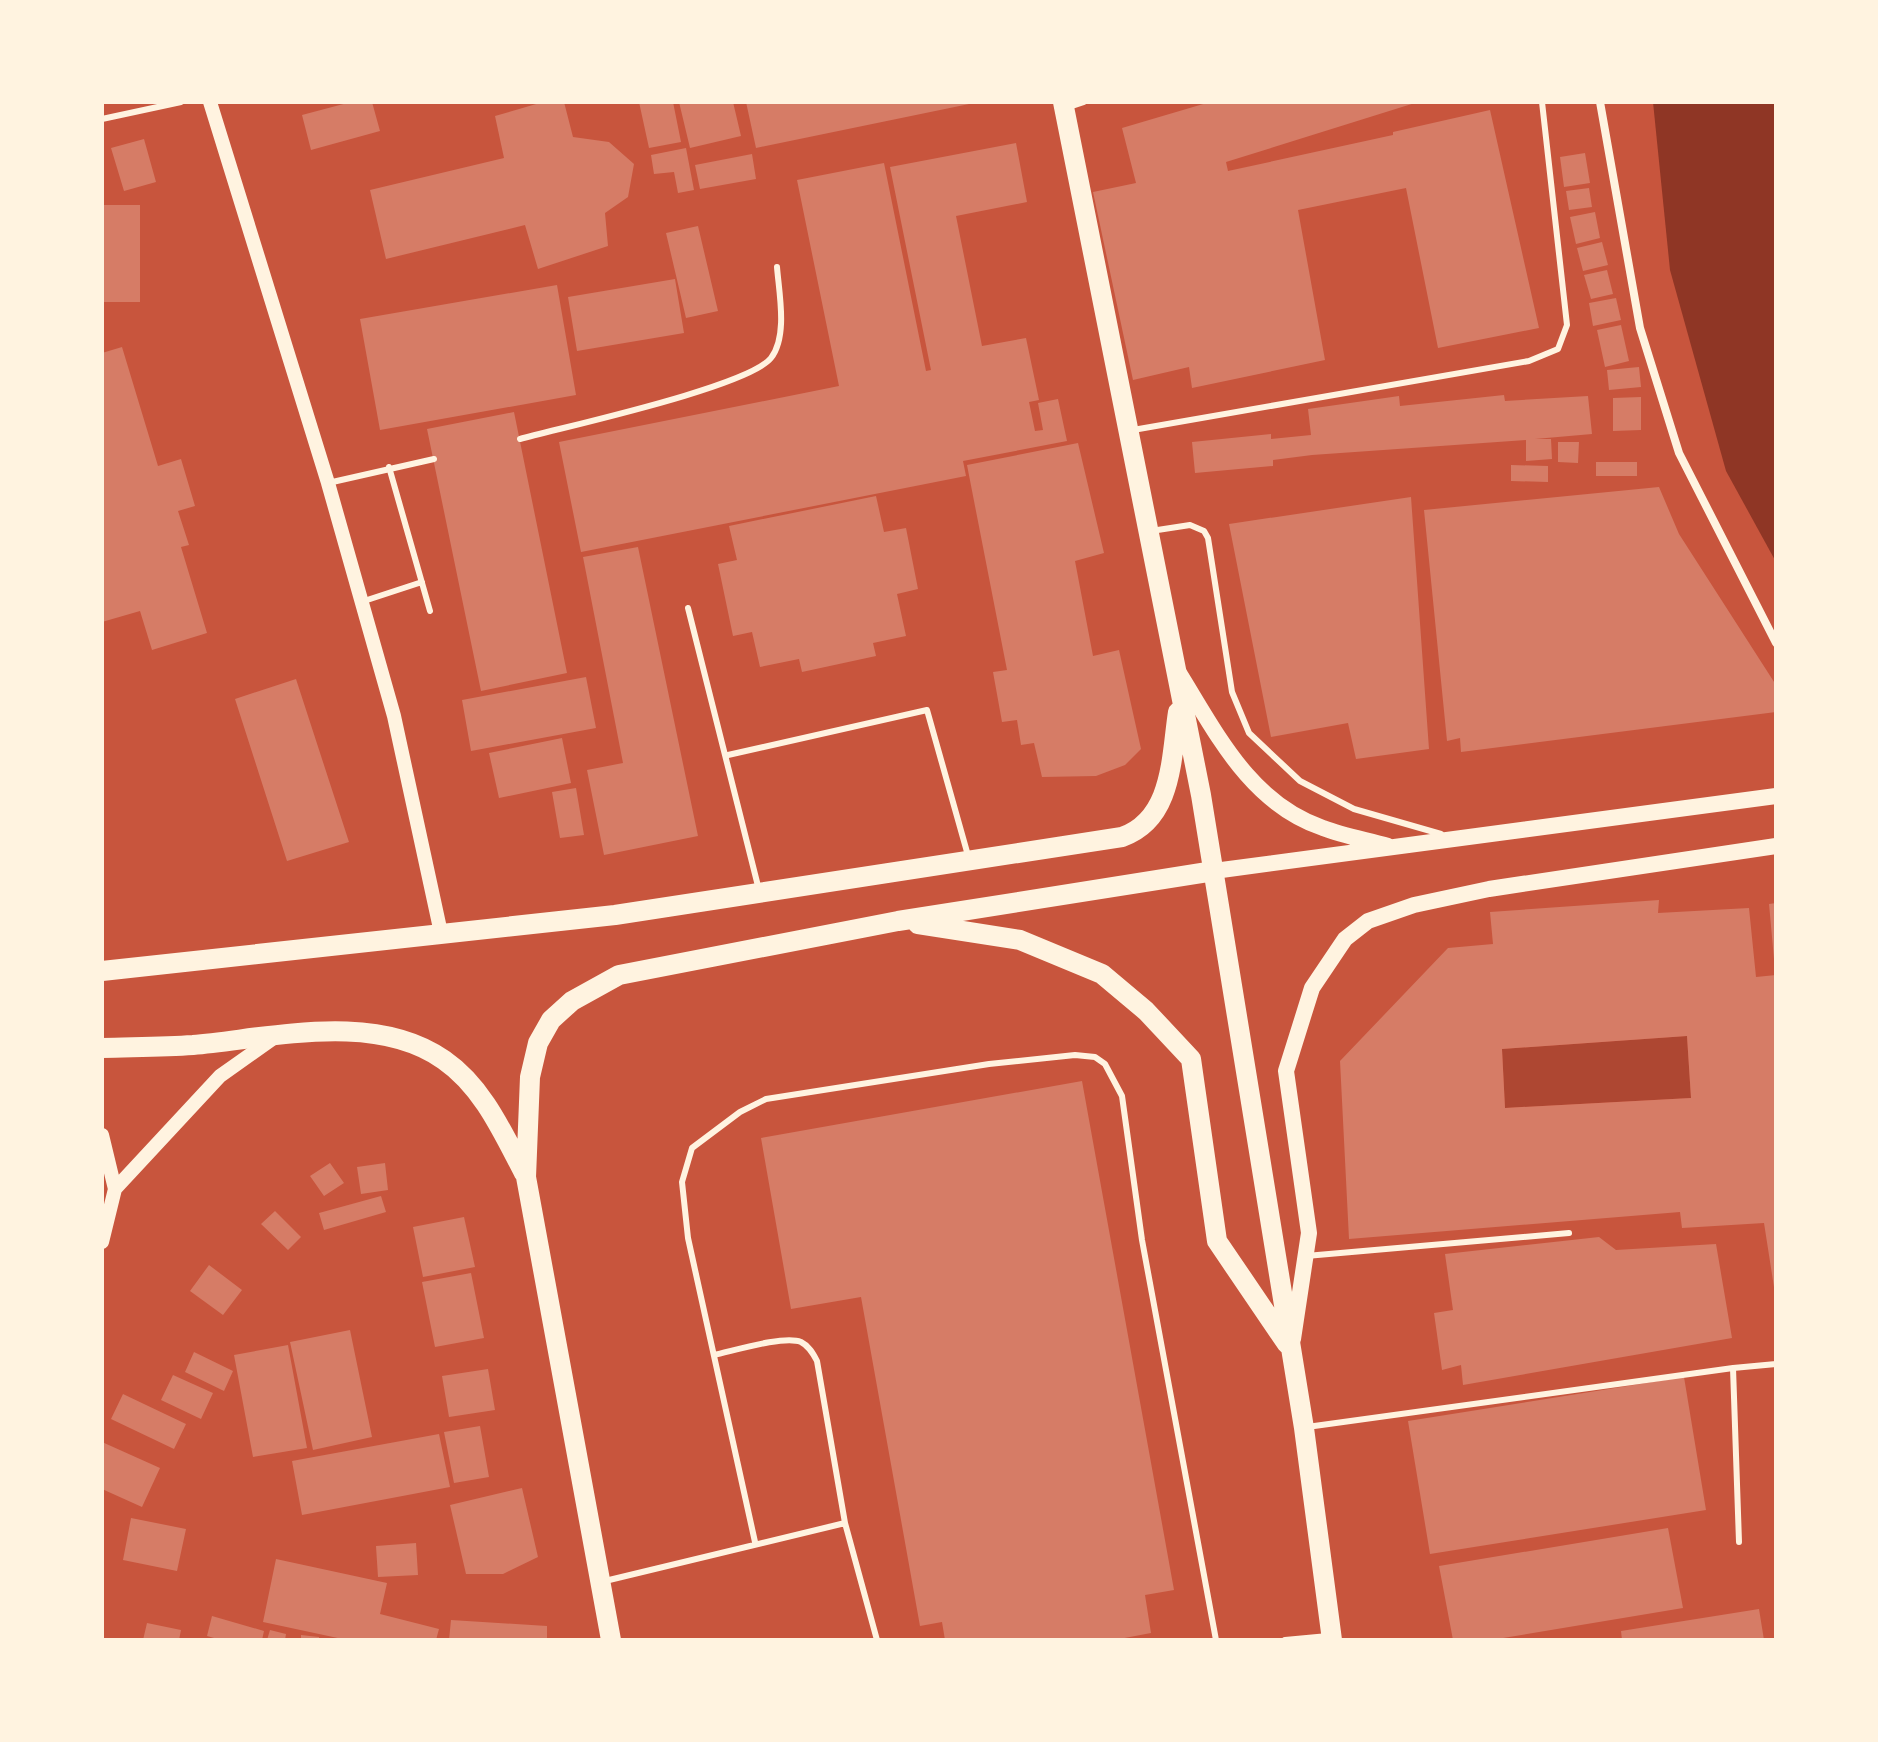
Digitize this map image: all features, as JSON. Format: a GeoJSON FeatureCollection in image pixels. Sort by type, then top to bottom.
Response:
{"type":"FeatureCollection","features":[{"type":"Feature","properties":{"kind":"main road"},"geometry":{"type":"LineString","coordinates":[[1071,104],[1179,700],[1214,871],[1304,1428],[1332,1638]]}},
{"type":"Feature","properties":{"kind":"main road"},"geometry":{"type":"LineString","coordinates":[[1174,664],[1232,758],[1275,802],[1322,828],[1397,848]]}},
{"type":"Feature","properties":{"kind":"main road"},"geometry":{"type":"LineString","coordinates":[[102,971],[615,915],[1122,837],[1141,830],[1152,820],[1167,782],[1179,700]]}},
{"type":"Feature","properties":{"kind":"main road"},"geometry":{"type":"LineString","coordinates":[[611,1640],[526,1177],[530,1077],[538,1043],[551,1020],[572,1001],[619,975],[898,921],[1214,871],[1776,796]]}},
{"type":"Feature","properties":{"kind":"main road"},"geometry":{"type":"LineString","coordinates":[[1291,1350],[1309,1233],[1286,1071],[1312,988],[1345,939],[1368,921],[1414,905],[1489,889],[1776,846]]}},
{"type":"Feature","properties":{"kind":"main road"},"geometry":{"type":"LineString","coordinates":[[898,921],[1020,940],[1102,974],[1146,1011],[1182,1049],[1191,1059],[1217,1241],[1291,1350]]}},
{"type":"Feature","properties":{"kind":"main road"},"geometry":{"type":"LineString","coordinates":[[102,1048],[372,1033],[410,1043],[444,1060],[477,1092],[526,1177]]}},
{"type":"Feature","properties":{"kind":"street"},"geometry":{"type":"LineString","coordinates":[[210,102],[328,483],[394,716],[441,933]]}},
{"type":"Feature","properties":{"kind":"street"},"geometry":{"type":"LineString","coordinates":[[1600,102],[1640,328],[1679,453],[1776,643]]}},
{"type":"Feature","properties":{"kind":"street"},"geometry":{"type":"LineString","coordinates":[[115,1189],[220,1076],[275,1037]]}},
{"type":"Feature","properties":{"kind":"street"},"geometry":{"type":"LineString","coordinates":[[102,1135],[115,1189],[102,1242]]}},
{"type":"Feature","properties":{"kind":"lane"},"geometry":{"type":"LineString","coordinates":[[102,119],[181,102]]}},
{"type":"Feature","properties":{"kind":"lane"},"geometry":{"type":"LineString","coordinates":[[1129,431],[1529,361],[1558,349],[1567,325],[1542,102]]}},
{"type":"Feature","properties":{"kind":"lane"},"geometry":{"type":"LineString","coordinates":[[520,439],[676,398],[753,371],[771,358],[779,334],[777,267]]}},
{"type":"Feature","properties":{"kind":"lane"},"geometry":{"type":"LineString","coordinates":[[328,483],[434,459]]}},
{"type":"Feature","properties":{"kind":"lane"},"geometry":{"type":"LineString","coordinates":[[389,467],[430,611]]}},
{"type":"Feature","properties":{"kind":"lane"},"geometry":{"type":"LineString","coordinates":[[1150,532],[1190,525],[1204,531],[1211,545],[1232,692],[1249,733],[1277,762],[1300,781],[1354,809],[1464,840]]}},
{"type":"Feature","properties":{"kind":"lane"},"geometry":{"type":"LineString","coordinates":[[361,602],[422,582]]}},
{"type":"Feature","properties":{"kind":"lane"},"geometry":{"type":"LineString","coordinates":[[688,608],[728,755],[760,893]]}},
{"type":"Feature","properties":{"kind":"lane"},"geometry":{"type":"LineString","coordinates":[[728,755],[927,710],[969,860]]}},
{"type":"Feature","properties":{"kind":"lane"},"geometry":{"type":"LineString","coordinates":[[755,1542],[688,1238],[682,1182],[692,1148],[740,1112],[766,1099],[989,1064],[1075,1055],[1095,1057],[1115,1077],[1122,1096],[1142,1240],[1216,1640]]}},
{"type":"Feature","properties":{"kind":"lane"},"geometry":{"type":"LineString","coordinates":[[1306,1256],[1569,1233]]}},
{"type":"Feature","properties":{"kind":"lane"},"geometry":{"type":"LineString","coordinates":[[714,1355],[781,1341],[798,1340],[809,1347],[817,1361],[845,1523],[877,1640]]}},
{"type":"Feature","properties":{"kind":"lane"},"geometry":{"type":"LineString","coordinates":[[1304,1428],[1776,1364]]}},
{"type":"Feature","properties":{"kind":"lane"},"geometry":{"type":"LineString","coordinates":[[1733,1368],[1739,1542]]}},
{"type":"Feature","properties":{"kind":"lane"},"geometry":{"type":"LineString","coordinates":[[600,1583],[755,1542],[845,1523]]}},
{"type":"Feature","properties":{"kind":"lane"},"geometry":{"type":"LineString","coordinates":[[1285,1640],[1332,1638]]}},
{"type":"Feature","properties":{"kind":"shaded area"},"geometry":{"type":"Polygon","coordinates":[[[1653,102],[1776,102],[1776,562],[1726,471],[1670,270],[1653,102]]]}},
{"type":"Feature","properties":{"kind":"shaded area"},"geometry":{"type":"Polygon","coordinates":[[[1687,1036],[1691,1098],[1505,1108],[1502,1049],[1687,1036]]]}},
{"type":"Feature","properties":{"kind":"building"},"geometry":{"type":"Polygon","coordinates":[[[351,102],[372,102],[380,131],[311,150],[302,115],[351,102]]]}},
{"type":"Feature","properties":{"kind":"building"},"geometry":{"type":"Polygon","coordinates":[[[543,102],[564,102],[573,137],[609,142],[634,164],[628,197],[605,213],[608,246],[538,269],[525,225],[386,259],[370,190],[504,158],[495,116],[543,102]]]}},
{"type":"Feature","properties":{"kind":"building"},"geometry":{"type":"Polygon","coordinates":[[[639,102],[673,102],[681,142],[649,148],[639,102]]]}},
{"type":"Feature","properties":{"kind":"building"},"geometry":{"type":"Polygon","coordinates":[[[679,102],[733,102],[741,136],[690,148],[679,102]]]}},
{"type":"Feature","properties":{"kind":"building"},"geometry":{"type":"Polygon","coordinates":[[[746,102],[973,102],[974,103],[756,148],[746,102]]]}},
{"type":"Feature","properties":{"kind":"building"},"geometry":{"type":"Polygon","coordinates":[[[1210,102],[1418,102],[1226,162],[1228,171],[1490,110],[1539,328],[1438,348],[1406,188],[1298,210],[1325,360],[1192,388],[1189,367],[1133,380],[1093,192],[1136,183],[1122,128],[1210,102]]]}},
{"type":"Feature","properties":{"kind":"building"},"geometry":{"type":"Polygon","coordinates":[[[144,139],[156,182],[124,191],[111,148],[144,139]]]}},
{"type":"Feature","properties":{"kind":"building"},"geometry":{"type":"Polygon","coordinates":[[[1016,143],[1027,202],[956,216],[982,346],[1026,338],[1039,400],[1029,402],[1035,431],[1043,430],[1038,403],[1058,399],[1067,441],[963,461],[966,476],[581,552],[559,442],[839,386],[797,180],[884,163],[926,371],[931,370],[890,167],[1016,143]]]}},
{"type":"Feature","properties":{"kind":"building"},"geometry":{"type":"Polygon","coordinates":[[[686,148],[694,190],[678,193],[674,172],[654,174],[651,155],[686,148]]]}},
{"type":"Feature","properties":{"kind":"building"},"geometry":{"type":"Polygon","coordinates":[[[1585,153],[1590,183],[1564,187],[1560,157],[1585,153]]]}},
{"type":"Feature","properties":{"kind":"building"},"geometry":{"type":"Polygon","coordinates":[[[752,154],[756,179],[700,189],[695,165],[752,154]]]}},
{"type":"Feature","properties":{"kind":"building"},"geometry":{"type":"Polygon","coordinates":[[[1589,188],[1592,207],[1569,210],[1566,191],[1589,188]]]}},
{"type":"Feature","properties":{"kind":"building"},"geometry":{"type":"Polygon","coordinates":[[[102,205],[140,205],[140,302],[102,302],[102,205]]]}},
{"type":"Feature","properties":{"kind":"building"},"geometry":{"type":"Polygon","coordinates":[[[1595,212],[1600,238],[1576,244],[1570,217],[1595,212]]]}},
{"type":"Feature","properties":{"kind":"building"},"geometry":{"type":"Polygon","coordinates":[[[698,226],[718,311],[686,318],[666,233],[698,226]]]}},
{"type":"Feature","properties":{"kind":"building"},"geometry":{"type":"Polygon","coordinates":[[[1602,242],[1608,265],[1583,271],[1577,248],[1602,242]]]}},
{"type":"Feature","properties":{"kind":"building"},"geometry":{"type":"Polygon","coordinates":[[[1607,270],[1613,294],[1591,299],[1584,275],[1607,270]]]}},
{"type":"Feature","properties":{"kind":"building"},"geometry":{"type":"Polygon","coordinates":[[[675,279],[684,333],[577,351],[568,297],[675,279]]]}},
{"type":"Feature","properties":{"kind":"building"},"geometry":{"type":"Polygon","coordinates":[[[557,285],[576,395],[380,430],[360,319],[557,285]]]}},
{"type":"Feature","properties":{"kind":"building"},"geometry":{"type":"Polygon","coordinates":[[[1616,298],[1621,320],[1593,326],[1589,303],[1616,298]]]}},
{"type":"Feature","properties":{"kind":"building"},"geometry":{"type":"Polygon","coordinates":[[[1621,325],[1629,361],[1605,367],[1597,330],[1621,325]]]}},
{"type":"Feature","properties":{"kind":"building"},"geometry":{"type":"Polygon","coordinates":[[[122,347],[158,466],[181,459],[195,506],[178,511],[189,545],[181,547],[207,633],[152,650],[140,611],[102,622],[102,353],[122,347]]]}},
{"type":"Feature","properties":{"kind":"building"},"geometry":{"type":"Polygon","coordinates":[[[1639,367],[1641,387],[1609,390],[1607,370],[1639,367]]]}},
{"type":"Feature","properties":{"kind":"building"},"geometry":{"type":"Polygon","coordinates":[[[1504,395],[1505,401],[1588,396],[1592,434],[1535,439],[1551,439],[1552,459],[1526,461],[1526,440],[1312,455],[1273,460],[1273,466],[1195,473],[1192,442],[1271,434],[1271,439],[1311,435],[1308,409],[1399,396],[1400,406],[1504,395]]]}},
{"type":"Feature","properties":{"kind":"building"},"geometry":{"type":"Polygon","coordinates":[[[1641,397],[1641,430],[1613,431],[1613,398],[1641,397]]]}},
{"type":"Feature","properties":{"kind":"building"},"geometry":{"type":"Polygon","coordinates":[[[514,412],[567,673],[481,691],[427,429],[514,412]]]}},
{"type":"Feature","properties":{"kind":"building"},"geometry":{"type":"Polygon","coordinates":[[[1558,442],[1579,442],[1578,463],[1558,462],[1558,442]]]}},
{"type":"Feature","properties":{"kind":"building"},"geometry":{"type":"Polygon","coordinates":[[[1078,443],[1104,553],[1075,561],[1093,656],[1119,650],[1141,749],[1125,765],[1096,776],[1042,777],[1034,743],[1021,745],[1017,720],[1002,722],[993,672],[1007,670],[967,465],[1078,443]]]}},
{"type":"Feature","properties":{"kind":"building"},"geometry":{"type":"Polygon","coordinates":[[[1596,462],[1637,462],[1637,476],[1596,476],[1596,462]]]}},
{"type":"Feature","properties":{"kind":"building"},"geometry":{"type":"Polygon","coordinates":[[[1511,465],[1548,466],[1548,482],[1511,481],[1511,465]]]}},
{"type":"Feature","properties":{"kind":"building"},"geometry":{"type":"Polygon","coordinates":[[[1659,487],[1679,534],[1776,685],[1776,712],[1461,752],[1460,738],[1447,741],[1424,510],[1659,487]]]}},
{"type":"Feature","properties":{"kind":"building"},"geometry":{"type":"Polygon","coordinates":[[[876,496],[884,532],[906,528],[918,589],[897,594],[906,636],[873,643],[876,656],[802,672],[799,659],[760,667],[752,632],[733,636],[718,564],[737,560],[729,526],[876,496]]]}},
{"type":"Feature","properties":{"kind":"building"},"geometry":{"type":"Polygon","coordinates":[[[1411,497],[1429,749],[1356,759],[1348,723],[1271,737],[1229,524],[1411,497]]]}},
{"type":"Feature","properties":{"kind":"building"},"geometry":{"type":"Polygon","coordinates":[[[638,547],[698,836],[604,855],[587,770],[623,763],[583,557],[638,547]]]}},
{"type":"Feature","properties":{"kind":"building"},"geometry":{"type":"Polygon","coordinates":[[[586,677],[596,728],[471,751],[462,700],[586,677]]]}},
{"type":"Feature","properties":{"kind":"building"},"geometry":{"type":"Polygon","coordinates":[[[296,679],[349,842],[287,861],[235,699],[296,679]]]}},
{"type":"Feature","properties":{"kind":"building"},"geometry":{"type":"Polygon","coordinates":[[[562,738],[571,783],[499,798],[489,753],[562,738]]]}},
{"type":"Feature","properties":{"kind":"building"},"geometry":{"type":"Polygon","coordinates":[[[576,788],[584,835],[560,838],[552,792],[576,788]]]}},
{"type":"Feature","properties":{"kind":"building"},"geometry":{"type":"Polygon","coordinates":[[[1659,900],[1658,913],[1749,908],[1756,977],[1776,975],[1776,1300],[1764,1223],[1682,1228],[1680,1212],[1349,1239],[1340,1061],[1448,948],[1493,944],[1490,912],[1659,900]],[[1687,1036],[1502,1049],[1505,1108],[1691,1098],[1687,1036]]]}},
{"type":"Feature","properties":{"kind":"building"},"geometry":{"type":"Polygon","coordinates":[[[1776,903],[1776,959],[1774,959],[1769,904],[1776,903]]]}},
{"type":"Feature","properties":{"kind":"building"},"geometry":{"type":"Polygon","coordinates":[[[1082,1081],[1174,1590],[1145,1595],[1151,1633],[1114,1640],[945,1640],[942,1622],[920,1626],[861,1297],[791,1309],[761,1138],[1082,1081]]]}},
{"type":"Feature","properties":{"kind":"building"},"geometry":{"type":"Polygon","coordinates":[[[330,1163],[344,1183],[324,1196],[310,1176],[330,1163]]]}},
{"type":"Feature","properties":{"kind":"building"},"geometry":{"type":"Polygon","coordinates":[[[385,1163],[388,1190],[361,1194],[357,1167],[385,1163]]]}},
{"type":"Feature","properties":{"kind":"building"},"geometry":{"type":"Polygon","coordinates":[[[381,1196],[386,1212],[324,1230],[319,1213],[381,1196]]]}},
{"type":"Feature","properties":{"kind":"building"},"geometry":{"type":"Polygon","coordinates":[[[275,1211],[301,1237],[288,1250],[261,1224],[275,1211]]]}},
{"type":"Feature","properties":{"kind":"building"},"geometry":{"type":"Polygon","coordinates":[[[464,1217],[475,1267],[423,1277],[413,1227],[464,1217]]]}},
{"type":"Feature","properties":{"kind":"building"},"geometry":{"type":"Polygon","coordinates":[[[1599,1237],[1616,1250],[1716,1244],[1732,1338],[1463,1385],[1461,1365],[1442,1370],[1434,1313],[1453,1310],[1445,1254],[1599,1237]]]}},
{"type":"Feature","properties":{"kind":"building"},"geometry":{"type":"Polygon","coordinates":[[[209,1265],[242,1290],[223,1315],[190,1291],[209,1265]]]}},
{"type":"Feature","properties":{"kind":"building"},"geometry":{"type":"Polygon","coordinates":[[[471,1273],[484,1338],[435,1347],[422,1282],[471,1273]]]}},
{"type":"Feature","properties":{"kind":"building"},"geometry":{"type":"Polygon","coordinates":[[[350,1330],[372,1437],[313,1450],[290,1342],[350,1330]]]}},
{"type":"Feature","properties":{"kind":"building"},"geometry":{"type":"Polygon","coordinates":[[[288,1345],[307,1448],[253,1457],[234,1355],[288,1345]]]}},
{"type":"Feature","properties":{"kind":"building"},"geometry":{"type":"Polygon","coordinates":[[[194,1352],[233,1371],[224,1391],[185,1372],[194,1352]]]}},
{"type":"Feature","properties":{"kind":"building"},"geometry":{"type":"Polygon","coordinates":[[[488,1369],[495,1410],[449,1417],[442,1376],[488,1369]]]}},
{"type":"Feature","properties":{"kind":"building"},"geometry":{"type":"Polygon","coordinates":[[[173,1375],[213,1393],[201,1419],[161,1400],[173,1375]]]}},
{"type":"Feature","properties":{"kind":"building"},"geometry":{"type":"Polygon","coordinates":[[[1684,1377],[1706,1510],[1430,1554],[1408,1421],[1684,1377]]]}},
{"type":"Feature","properties":{"kind":"building"},"geometry":{"type":"Polygon","coordinates":[[[123,1394],[186,1424],[174,1449],[111,1419],[123,1394]]]}},
{"type":"Feature","properties":{"kind":"building"},"geometry":{"type":"Polygon","coordinates":[[[480,1426],[489,1477],[454,1483],[444,1432],[480,1426]]]}},
{"type":"Feature","properties":{"kind":"building"},"geometry":{"type":"Polygon","coordinates":[[[439,1434],[450,1487],[302,1515],[292,1461],[439,1434]]]}},
{"type":"Feature","properties":{"kind":"building"},"geometry":{"type":"Polygon","coordinates":[[[102,1442],[160,1468],[142,1507],[102,1489],[102,1442]]]}},
{"type":"Feature","properties":{"kind":"building"},"geometry":{"type":"Polygon","coordinates":[[[522,1488],[538,1557],[503,1574],[466,1574],[450,1505],[522,1488]]]}},
{"type":"Feature","properties":{"kind":"building"},"geometry":{"type":"Polygon","coordinates":[[[131,1518],[186,1529],[177,1571],[123,1560],[131,1518]]]}},
{"type":"Feature","properties":{"kind":"building"},"geometry":{"type":"Polygon","coordinates":[[[1668,1528],[1683,1608],[1491,1640],[1453,1640],[1439,1566],[1668,1528]]]}},
{"type":"Feature","properties":{"kind":"building"},"geometry":{"type":"Polygon","coordinates":[[[416,1543],[418,1575],[378,1577],[376,1546],[416,1543]]]}},
{"type":"Feature","properties":{"kind":"building"},"geometry":{"type":"Polygon","coordinates":[[[276,1559],[387,1583],[380,1614],[439,1629],[436,1640],[347,1640],[263,1622],[276,1559]]]}},
{"type":"Feature","properties":{"kind":"building"},"geometry":{"type":"Polygon","coordinates":[[[1759,1609],[1764,1640],[1622,1640],[1621,1631],[1759,1609]]]}},
{"type":"Feature","properties":{"kind":"building"},"geometry":{"type":"Polygon","coordinates":[[[212,1616],[264,1631],[262,1640],[221,1640],[207,1636],[212,1616]]]}},
{"type":"Feature","properties":{"kind":"building"},"geometry":{"type":"Polygon","coordinates":[[[451,1620],[547,1626],[547,1640],[449,1640],[451,1620]]]}},
{"type":"Feature","properties":{"kind":"building"},"geometry":{"type":"Polygon","coordinates":[[[147,1623],[181,1630],[179,1640],[143,1640],[147,1623]]]}},
{"type":"Feature","properties":{"kind":"building"},"geometry":{"type":"Polygon","coordinates":[[[270,1630],[286,1634],[285,1640],[267,1640],[270,1630]]]}},
{"type":"Feature","properties":{"kind":"building"},"geometry":{"type":"Polygon","coordinates":[[[301,1635],[319,1637],[319,1640],[301,1640],[301,1635]]]}}]}
